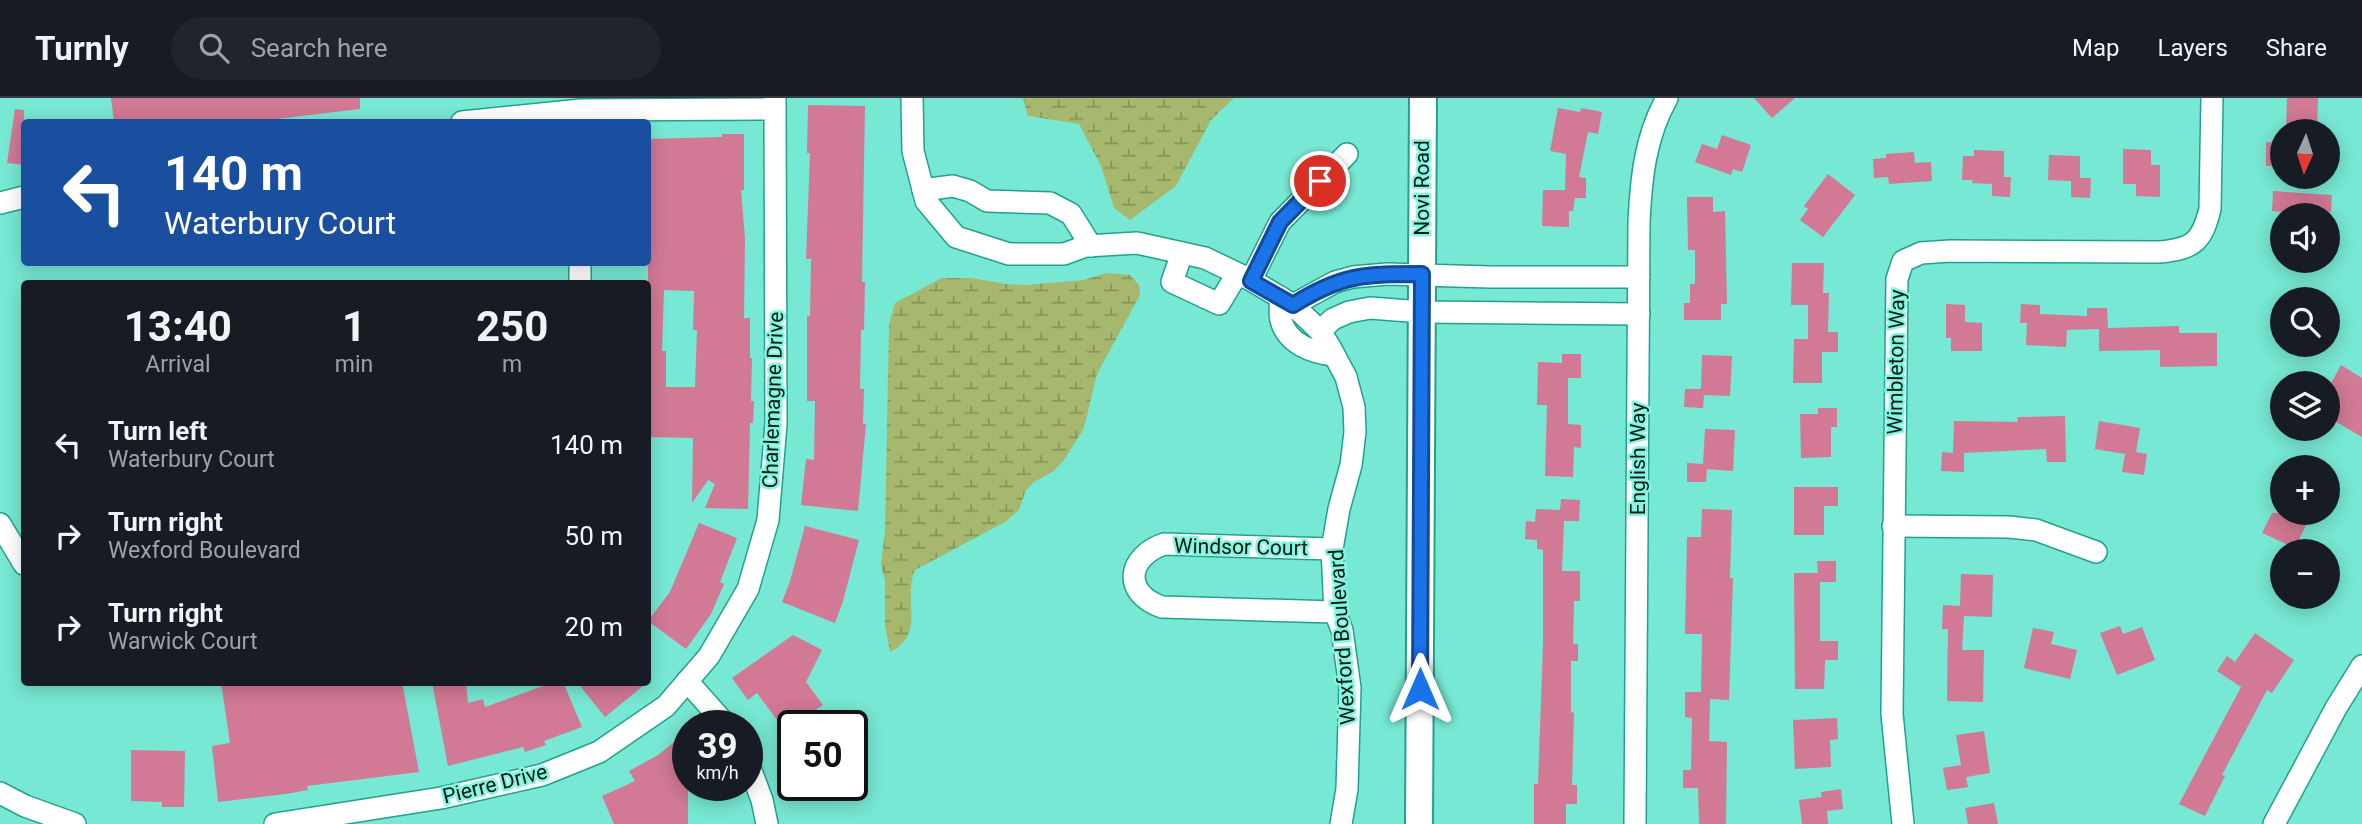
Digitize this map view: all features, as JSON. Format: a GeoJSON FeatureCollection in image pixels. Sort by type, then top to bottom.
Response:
{"type":"FeatureCollection","features":[{"type":"Feature","properties":{"kind":"main road","name":"Novi Road"},"geometry":{"type":"LineString","coordinates":[[1419,824],[1423,98]]}},
{"type":"Feature","properties":{"kind":"street","name":"Wexford Boulevard"},"geometry":{"type":"LineString","coordinates":[[912,98],[913,151],[926,201],[956,237],[1009,254],[1064,254],[1091,246],[1137,243],[1205,258],[1287,301],[1320,331],[1335,355],[1349,387],[1354,407],[1355,432],[1351,465],[1332,549],[1335,612],[1342,631],[1350,688],[1347,789],[1341,824]]}},
{"type":"Feature","properties":{"kind":"street","name":"English Way"},"geometry":{"type":"LineString","coordinates":[[1635,824],[1642,169],[1657,116],[1667,98]]}},
{"type":"Feature","properties":{"kind":"street","name":"Wimbleton Way"},"geometry":{"type":"LineString","coordinates":[[1903,824],[1892,714],[1897,279],[1903,261],[1921,253],[1950,251],[2160,252],[2179,250],[2196,242],[2206,227],[2210,209],[2212,98]]}},
{"type":"Feature","properties":{"kind":"street"},"geometry":{"type":"LineString","coordinates":[[522,119],[775,104]]}},
{"type":"Feature","properties":{"kind":"street","name":"Charlemagne Drive"},"geometry":{"type":"LineString","coordinates":[[687,681],[709,656],[748,589],[768,520],[776,424],[775,104]]}},
{"type":"Feature","properties":{"kind":"street"},"geometry":{"type":"LineString","coordinates":[[1182,253],[1172,282],[1219,304],[1244,277],[1280,222],[1347,154]]}},
{"type":"Feature","properties":{"kind":"street"},"geometry":{"type":"LineString","coordinates":[[923,190],[953,186],[970,191],[986,201],[1050,203],[1071,214],[1091,246]]}},
{"type":"Feature","properties":{"kind":"street"},"geometry":{"type":"LineString","coordinates":[[0,203],[21,198]]}},
{"type":"Feature","properties":{"kind":"street"},"geometry":{"type":"LineString","coordinates":[[1335,355],[1318,354],[1302,347],[1290,335],[1281,321],[1287,301],[1353,277],[1422,274],[1639,277]]}},
{"type":"Feature","properties":{"kind":"street"},"geometry":{"type":"LineString","coordinates":[[1320,331],[1333,319],[1349,312],[1370,308],[1422,312],[1639,314]]}},
{"type":"Feature","properties":{"kind":"street"},"geometry":{"type":"LineString","coordinates":[[0,524],[21,559]]}},
{"type":"Feature","properties":{"kind":"street"},"geometry":{"type":"LineString","coordinates":[[1893,526],[2009,527],[2036,530],[2096,552]]}},
{"type":"Feature","properties":{"kind":"street","name":"Windsor Court"},"geometry":{"type":"LineString","coordinates":[[1332,549],[1164,544],[1152,549],[1135,566],[1134,578],[1136,589],[1143,598],[1162,607],[1335,612]]}},
{"type":"Feature","properties":{"kind":"street"},"geometry":{"type":"LineString","coordinates":[[2274,824],[2336,708],[2362,666]]}},
{"type":"Feature","properties":{"kind":"street"},"geometry":{"type":"LineString","coordinates":[[687,681],[713,710]]}},
{"type":"Feature","properties":{"kind":"street","name":"Pierre Drive"},"geometry":{"type":"LineString","coordinates":[[275,824],[310,822],[440,798],[542,775],[599,752],[666,706],[687,681]]}},
{"type":"Feature","properties":{"kind":"street"},"geometry":{"type":"LineString","coordinates":[[0,793],[25,806],[75,824]]}},
{"type":"Feature","properties":{"kind":"street"},"geometry":{"type":"LineString","coordinates":[[762,801],[767,824]]}},
{"type":"Feature","properties":{"kind":"green space"},"geometry":{"type":"Polygon","coordinates":[[[1023,98],[1234,98],[1211,120],[1176,186],[1130,220],[1114,208],[1101,166],[1079,124],[1028,116],[1023,98]]]}},
{"type":"Feature","properties":{"kind":"green space"},"geometry":{"type":"Polygon","coordinates":[[[1106,273],[1130,275],[1139,285],[1140,295],[1097,374],[1084,428],[1064,460],[1054,471],[1034,482],[1026,490],[1019,510],[1005,522],[915,570],[911,593],[911,626],[901,644],[890,652],[885,626],[885,580],[881,565],[885,531],[889,324],[895,303],[942,278],[971,278],[1025,285],[1084,280],[1106,273]]]}},
{"type":"Feature","properties":{"kind":"building"},"geometry":{"type":"Polygon","coordinates":[[[111,98],[360,98],[360,109],[277,119],[114,119],[111,98]]]}},
{"type":"Feature","properties":{"kind":"building"},"geometry":{"type":"Polygon","coordinates":[[[1754,98],[1795,98],[1772,118],[1754,98]]]}},
{"type":"Feature","properties":{"kind":"building"},"geometry":{"type":"Polygon","coordinates":[[[2287,98],[2318,98],[2317,119],[2286,119],[2287,98]]]}},
{"type":"Feature","properties":{"kind":"building"},"geometry":{"type":"Polygon","coordinates":[[[808,105],[865,106],[862,282],[865,282],[860,389],[864,389],[863,424],[866,424],[858,511],[801,505],[806,459],[814,460],[815,401],[807,401],[807,316],[810,316],[811,259],[806,259],[810,153],[807,153],[808,105]]]}},
{"type":"Feature","properties":{"kind":"building"},"geometry":{"type":"Polygon","coordinates":[[[1558,108],[1602,112],[1598,134],[1588,132],[1579,177],[1586,178],[1586,198],[1575,198],[1573,211],[1569,211],[1569,227],[1542,226],[1543,190],[1565,190],[1566,154],[1550,151],[1558,108]]]}},
{"type":"Feature","properties":{"kind":"building"},"geometry":{"type":"Polygon","coordinates":[[[15,109],[24,110],[24,119],[21,119],[21,165],[7,163],[15,109]]]}},
{"type":"Feature","properties":{"kind":"building"},"geometry":{"type":"Polygon","coordinates":[[[744,134],[744,190],[741,190],[745,238],[744,318],[750,318],[751,401],[754,401],[753,423],[750,423],[748,509],[705,508],[715,484],[708,480],[692,503],[693,438],[651,437],[651,280],[648,280],[648,266],[651,266],[651,139],[744,134]],[[664,290],[662,351],[666,351],[666,387],[695,387],[697,330],[693,330],[694,291],[664,290]]]}},
{"type":"Feature","properties":{"kind":"building"},"geometry":{"type":"Polygon","coordinates":[[[1722,135],[1751,145],[1742,172],[1733,169],[1731,175],[1695,162],[1702,144],[1717,149],[1722,135]]]}},
{"type":"Feature","properties":{"kind":"building"},"geometry":{"type":"Polygon","coordinates":[[[2266,142],[2270,142],[2270,166],[2266,166],[2266,142]]]}},
{"type":"Feature","properties":{"kind":"building"},"geometry":{"type":"Polygon","coordinates":[[[2123,149],[2151,150],[2151,165],[2160,165],[2160,197],[2136,196],[2136,184],[2123,184],[2123,149]]]}},
{"type":"Feature","properties":{"kind":"building"},"geometry":{"type":"Polygon","coordinates":[[[1974,150],[2004,151],[2004,177],[2011,177],[2010,197],[1992,196],[1992,184],[1962,180],[1963,156],[1974,156],[1974,150]]]}},
{"type":"Feature","properties":{"kind":"building"},"geometry":{"type":"Polygon","coordinates":[[[1914,152],[1915,163],[1931,162],[1932,181],[1889,184],[1888,177],[1874,178],[1873,159],[1886,158],[1886,154],[1914,152]]]}},
{"type":"Feature","properties":{"kind":"building"},"geometry":{"type":"Polygon","coordinates":[[[2049,155],[2080,156],[2080,178],[2091,178],[2090,198],[2071,197],[2071,181],[2048,180],[2049,155]]]}},
{"type":"Feature","properties":{"kind":"building"},"geometry":{"type":"Polygon","coordinates":[[[1828,174],[1855,195],[1823,237],[1800,220],[1808,209],[1804,206],[1828,174]]]}},
{"type":"Feature","properties":{"kind":"building"},"geometry":{"type":"Polygon","coordinates":[[[2273,191],[2332,195],[2332,203],[2272,203],[2273,191]]]}},
{"type":"Feature","properties":{"kind":"building"},"geometry":{"type":"Polygon","coordinates":[[[1687,197],[1713,197],[1713,212],[1725,211],[1727,304],[1721,304],[1721,320],[1684,320],[1684,303],[1690,303],[1690,284],[1695,284],[1695,250],[1688,250],[1687,197]]]}},
{"type":"Feature","properties":{"kind":"building"},"geometry":{"type":"Polygon","coordinates":[[[1792,263],[1824,263],[1823,293],[1829,293],[1828,332],[1838,332],[1838,352],[1822,352],[1822,383],[1793,383],[1794,339],[1808,339],[1808,305],[1791,305],[1792,263]]]}},
{"type":"Feature","properties":{"kind":"building"},"geometry":{"type":"Polygon","coordinates":[[[1946,304],[1965,305],[1965,322],[1982,323],[1982,351],[1951,351],[1951,338],[1946,338],[1946,304]]]}},
{"type":"Feature","properties":{"kind":"building"},"geometry":{"type":"Polygon","coordinates":[[[2021,304],[2040,305],[2040,314],[2087,316],[2087,308],[2107,308],[2108,328],[2179,326],[2179,333],[2217,333],[2217,366],[2160,367],[2160,350],[2099,351],[2099,329],[2067,330],[2066,347],[2026,345],[2027,323],[2020,323],[2021,304]]]}},
{"type":"Feature","properties":{"kind":"building"},"geometry":{"type":"Polygon","coordinates":[[[1562,354],[1581,354],[1581,378],[1568,378],[1568,424],[1581,425],[1581,448],[1574,447],[1573,477],[1545,476],[1547,405],[1537,405],[1538,362],[1562,363],[1562,354]]]}},
{"type":"Feature","properties":{"kind":"building"},"geometry":{"type":"Polygon","coordinates":[[[1702,355],[1732,356],[1730,396],[1704,395],[1703,408],[1684,407],[1685,389],[1701,389],[1702,355]]]}},
{"type":"Feature","properties":{"kind":"building"},"geometry":{"type":"Polygon","coordinates":[[[2341,365],[2362,378],[2362,437],[2340,424],[2340,371],[2338,371],[2341,365]]]}},
{"type":"Feature","properties":{"kind":"building"},"geometry":{"type":"Polygon","coordinates":[[[1818,408],[1837,408],[1837,427],[1831,427],[1831,457],[1801,458],[1800,414],[1818,414],[1818,408]]]}},
{"type":"Feature","properties":{"kind":"building"},"geometry":{"type":"Polygon","coordinates":[[[2065,416],[2066,462],[2047,462],[2046,449],[1964,453],[1964,472],[1941,471],[1942,452],[1953,453],[1954,421],[2018,422],[2017,417],[2065,416]]]}},
{"type":"Feature","properties":{"kind":"building"},"geometry":{"type":"Polygon","coordinates":[[[2099,421],[2140,428],[2136,452],[2147,454],[2144,475],[2122,472],[2125,454],[2095,449],[2099,421]]]}},
{"type":"Feature","properties":{"kind":"building"},"geometry":{"type":"Polygon","coordinates":[[[1705,429],[1735,430],[1733,471],[1707,469],[1706,482],[1687,482],[1687,463],[1703,464],[1705,429]]]}},
{"type":"Feature","properties":{"kind":"building"},"geometry":{"type":"Polygon","coordinates":[[[1794,487],[1838,487],[1838,506],[1824,506],[1824,535],[1794,535],[1794,487]]]}},
{"type":"Feature","properties":{"kind":"building"},"geometry":{"type":"Polygon","coordinates":[[[1561,499],[1580,500],[1579,521],[1564,521],[1562,571],[1580,571],[1580,601],[1574,601],[1573,644],[1578,644],[1578,661],[1571,661],[1571,712],[1574,713],[1572,785],[1577,785],[1577,804],[1566,804],[1566,824],[1534,824],[1543,644],[1543,550],[1537,549],[1537,540],[1525,539],[1526,521],[1535,522],[1536,509],[1560,510],[1561,499]]]}},
{"type":"Feature","properties":{"kind":"building"},"geometry":{"type":"Polygon","coordinates":[[[1702,509],[1732,510],[1729,700],[1710,699],[1709,741],[1727,742],[1726,824],[1699,824],[1698,788],[1683,788],[1683,770],[1691,770],[1692,718],[1685,717],[1685,692],[1701,692],[1702,634],[1685,634],[1687,537],[1701,537],[1702,509]]]}},
{"type":"Feature","properties":{"kind":"building"},"geometry":{"type":"Polygon","coordinates":[[[2270,517],[2270,525],[2306,525],[2299,539],[2275,539],[2262,533],[2270,517]]]}},
{"type":"Feature","properties":{"kind":"building"},"geometry":{"type":"Polygon","coordinates":[[[699,523],[737,538],[720,582],[724,584],[711,614],[686,649],[651,623],[651,617],[670,592],[699,523]]]}},
{"type":"Feature","properties":{"kind":"building"},"geometry":{"type":"Polygon","coordinates":[[[805,526],[859,540],[835,623],[782,602],[805,526]]]}},
{"type":"Feature","properties":{"kind":"building"},"geometry":{"type":"Polygon","coordinates":[[[1817,561],[1836,561],[1836,582],[1820,582],[1820,641],[1838,641],[1838,660],[1825,660],[1824,689],[1795,689],[1794,573],[1818,573],[1817,561]]]}},
{"type":"Feature","properties":{"kind":"building"},"geometry":{"type":"Polygon","coordinates":[[[1961,574],[1993,575],[1992,617],[1964,616],[1962,650],[1984,650],[1983,702],[1947,701],[1948,629],[1942,629],[1943,605],[1960,606],[1961,574]]]}},
{"type":"Feature","properties":{"kind":"building"},"geometry":{"type":"Polygon","coordinates":[[[2120,626],[2123,634],[2142,627],[2155,660],[2117,675],[2100,633],[2120,626]]]}},
{"type":"Feature","properties":{"kind":"building"},"geometry":{"type":"Polygon","coordinates":[[[2033,628],[2054,632],[2051,644],[2077,650],[2070,679],[2024,668],[2033,628]]]}},
{"type":"Feature","properties":{"kind":"building"},"geometry":{"type":"Polygon","coordinates":[[[2255,633],[2294,660],[2272,693],[2267,690],[2222,775],[2225,776],[2205,816],[2179,804],[2241,687],[2217,671],[2227,656],[2235,662],[2255,633]]]}},
{"type":"Feature","properties":{"kind":"building"},"geometry":{"type":"Polygon","coordinates":[[[793,635],[822,650],[806,682],[823,705],[816,710],[777,710],[777,720],[757,693],[748,700],[732,678],[793,635]]]}},
{"type":"Feature","properties":{"kind":"building"},"geometry":{"type":"Polygon","coordinates":[[[222,686],[403,686],[419,772],[307,786],[308,790],[286,794],[218,802],[212,746],[230,743],[222,686]]]}},
{"type":"Feature","properties":{"kind":"building"},"geometry":{"type":"Polygon","coordinates":[[[433,686],[466,686],[468,703],[483,699],[485,707],[543,686],[565,686],[582,727],[544,741],[546,745],[525,752],[523,747],[448,766],[433,686]]]}},
{"type":"Feature","properties":{"kind":"building"},"geometry":{"type":"Polygon","coordinates":[[[580,686],[643,686],[605,717],[580,686]]]}},
{"type":"Feature","properties":{"kind":"building"},"geometry":{"type":"Polygon","coordinates":[[[1837,718],[1838,739],[1830,740],[1831,767],[1795,769],[1793,720],[1837,718]]]}},
{"type":"Feature","properties":{"kind":"building"},"geometry":{"type":"Polygon","coordinates":[[[1984,731],[1990,773],[1966,777],[1968,787],[1947,790],[1943,768],[1961,765],[1956,735],[1984,731]]]}},
{"type":"Feature","properties":{"kind":"building"},"geometry":{"type":"Polygon","coordinates":[[[672,744],[672,801],[688,801],[688,824],[614,824],[602,796],[635,781],[629,771],[672,744]]]}},
{"type":"Feature","properties":{"kind":"building"},"geometry":{"type":"Polygon","coordinates":[[[131,750],[185,751],[184,807],[162,807],[162,802],[131,801],[131,750]]]}},
{"type":"Feature","properties":{"kind":"building"},"geometry":{"type":"Polygon","coordinates":[[[1841,789],[1843,809],[1827,811],[1828,824],[1802,824],[1799,800],[1822,797],[1821,792],[1841,789]]]}},
{"type":"Feature","properties":{"kind":"building"},"geometry":{"type":"Polygon","coordinates":[[[1994,803],[1998,824],[1968,824],[1965,808],[1994,803]]]}},
{"type":"Feature","properties":{"kind":"route"},"geometry":{"type":"LineString","coordinates":[[1320,181],[1280,222],[1251,281],[1293,305],[1315,291],[1353,277],[1422,274],[1420,689]]}}]}
